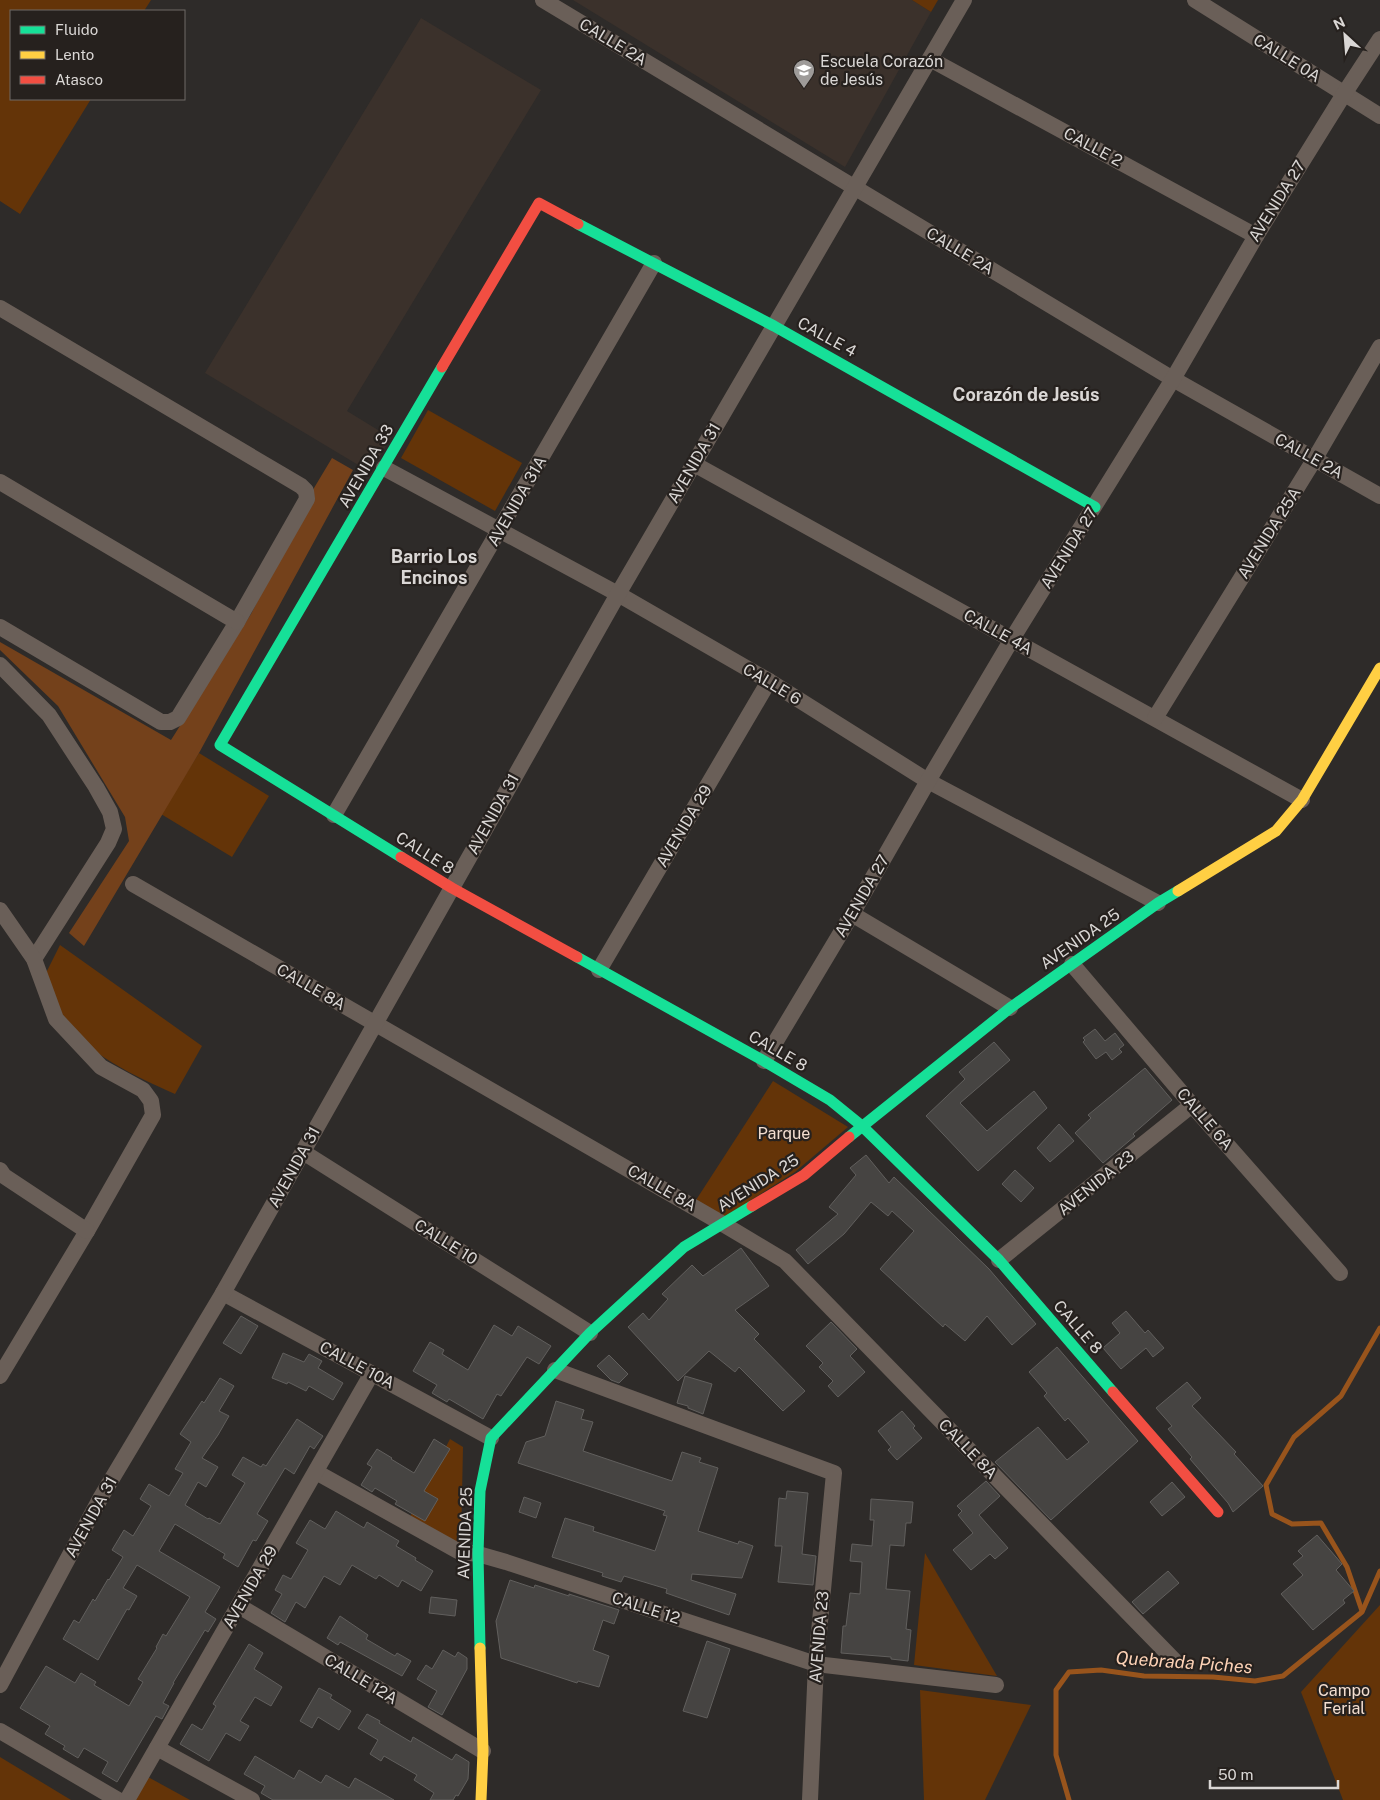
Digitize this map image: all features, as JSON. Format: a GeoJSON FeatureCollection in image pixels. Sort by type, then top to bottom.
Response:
{"type":"FeatureCollection","features":[{"type":"Feature","properties":{"kind":"street","name":"CALLE 2A"},"geometry":{"type":"LineString","coordinates":[[543,0],[1173,379],[1380,496]]}},
{"type":"Feature","properties":{"kind":"street","name":"AVENIDA 31"},"geometry":{"type":"LineString","coordinates":[[0,1685],[101,1497],[223,1293],[618,594],[964,0]]}},
{"type":"Feature","properties":{"kind":"street","name":"CALLE 0A"},"geometry":{"type":"LineString","coordinates":[[1195,0],[1380,116]]}},
{"type":"Feature","properties":{"kind":"street","name":"AVENIDA 27"},"geometry":{"type":"LineString","coordinates":[[764,1061],[1012,640],[1173,379],[1256,236],[1380,39]]}},
{"type":"Feature","properties":{"kind":"street","name":"CALLE 2"},"geometry":{"type":"LineString","coordinates":[[930,59],[1256,236]]}},
{"type":"Feature","properties":{"kind":"street","name":"CALLE 4"},"geometry":{"type":"LineString","coordinates":[[539,203],[774,326],[1095,507]]}},
{"type":"Feature","properties":{"kind":"street","name":"AVENIDA 33"},"geometry":{"type":"LineString","coordinates":[[220,745],[539,203]]}},
{"type":"Feature","properties":{"kind":"street","name":"AVENIDA 31A"},"geometry":{"type":"LineString","coordinates":[[334,815],[654,263]]}},
{"type":"Feature","properties":{"kind":"street"},"geometry":{"type":"LineString","coordinates":[[0,308],[301,486],[306,491],[307,499],[237,622],[178,718],[170,722],[161,722],[0,627]]}},
{"type":"Feature","properties":{"kind":"street","name":"AVENIDA 25A"},"geometry":{"type":"LineString","coordinates":[[1155,718],[1314,460],[1380,347]]}},
{"type":"Feature","properties":{"kind":"street","name":"CALLE 4A"},"geometry":{"type":"LineString","coordinates":[[694,464],[1302,800]]}},
{"type":"Feature","properties":{"kind":"street","name":"CALLE 6"},"geometry":{"type":"LineString","coordinates":[[384,468],[618,594],[769,681],[928,781],[1158,903]]}},
{"type":"Feature","properties":{"kind":"street"},"geometry":{"type":"LineString","coordinates":[[0,482],[237,622]]}},
{"type":"Feature","properties":{"kind":"street"},"geometry":{"type":"LineString","coordinates":[[0,665],[49,715],[101,795],[110,812],[114,829],[108,843],[34,959]]}},
{"type":"Feature","properties":{"kind":"street","name":"AVENIDA 25"},"geometry":{"type":"LineString","coordinates":[[481,1800],[483,1751],[478,1554],[480,1491],[491,1438],[590,1333],[684,1247],[804,1175],[862,1126],[1010,1008],[1158,903],[1276,831],[1302,800],[1380,668]]}},
{"type":"Feature","properties":{"kind":"street","name":"AVENIDA 29"},"geometry":{"type":"LineString","coordinates":[[599,970],[769,681]]}},
{"type":"Feature","properties":{"kind":"street","name":"CALLE 8"},"geometry":{"type":"LineString","coordinates":[[220,745],[452,888],[764,1061],[830,1100],[862,1126],[999,1260],[1218,1512]]}},
{"type":"Feature","properties":{"kind":"street","name":"CALLE 8A"},"geometry":{"type":"LineString","coordinates":[[133,884],[785,1261],[1174,1660]]}},
{"type":"Feature","properties":{"kind":"street"},"geometry":{"type":"LineString","coordinates":[[0,910],[34,959],[56,1019],[101,1067],[143,1090],[151,1101],[152,1115],[87,1231],[2,1364]]}},
{"type":"Feature","properties":{"kind":"street"},"geometry":{"type":"LineString","coordinates":[[852,914],[1010,1008]]}},
{"type":"Feature","properties":{"kind":"street","name":"CALLE 6A"},"geometry":{"type":"LineString","coordinates":[[1072,964],[1192,1105],[1340,1273]]}},
{"type":"Feature","properties":{"kind":"street","name":"AVENIDA 23"},"geometry":{"type":"LineString","coordinates":[[999,1260],[1192,1105]]}},
{"type":"Feature","properties":{"kind":"street","name":"CALLE 10"},"geometry":{"type":"LineString","coordinates":[[303,1152],[590,1333]]}},
{"type":"Feature","properties":{"kind":"street"},"geometry":{"type":"LineString","coordinates":[[0,1170],[4,1176],[87,1231]]}},
{"type":"Feature","properties":{"kind":"street","name":"CALLE 10A"},"geometry":{"type":"LineString","coordinates":[[223,1293],[491,1438]]}},
{"type":"Feature","properties":{"kind":"street","name":"AVENIDA 23"},"geometry":{"type":"LineString","coordinates":[[555,1370],[834,1473],[816,1664],[810,1800]]}},
{"type":"Feature","properties":{"kind":"street","name":"AVENIDA 29"},"geometry":{"type":"LineString","coordinates":[[127,1800],[372,1373]]}},
{"type":"Feature","properties":{"kind":"street","name":"CALLE 12"},"geometry":{"type":"LineString","coordinates":[[316,1472],[458,1551],[478,1554],[816,1664],[996,1685]]}},
{"type":"Feature","properties":{"kind":"street","name":"CALLE 12A"},"geometry":{"type":"LineString","coordinates":[[238,1606],[483,1751]]}},
{"type":"Feature","properties":{"kind":"street"},"geometry":{"type":"LineString","coordinates":[[0,1731],[118,1800]]}},
{"type":"Feature","properties":{"kind":"street"},"geometry":{"type":"LineString","coordinates":[[157,1748],[252,1800]]}},
{"type":"Feature","properties":{"kind":"shaded area","name":"Escuela Corazón de Jesús"},"geometry":{"type":"Polygon","coordinates":[[[573,0],[912,0],[931,12],[845,167],[573,0]]]}},
{"type":"Feature","properties":{"kind":"shaded area"},"geometry":{"type":"Polygon","coordinates":[[[421,18],[541,90],[347,411],[391,438],[370,472],[205,373],[421,18]]]}},
{"type":"Feature","properties":{"kind":"shaded area"},"geometry":{"type":"Polygon","coordinates":[[[332,458],[353,470],[199,753],[84,946],[69,933],[129,841],[125,817],[58,706],[0,650],[0,642],[171,740],[251,614],[314,488],[332,458]]]}},
{"type":"Feature","properties":{"kind":"green space"},"geometry":{"type":"Polygon","coordinates":[[[0,0],[151,0],[145,10],[10,10],[10,100],[90,100],[20,214],[0,201],[0,0]]]}},
{"type":"Feature","properties":{"kind":"green space"},"geometry":{"type":"Polygon","coordinates":[[[912,0],[938,0],[931,12],[912,0]]]}},
{"type":"Feature","properties":{"kind":"green space"},"geometry":{"type":"Polygon","coordinates":[[[428,410],[522,463],[495,511],[401,458],[428,410]]]}},
{"type":"Feature","properties":{"kind":"green space"},"geometry":{"type":"Polygon","coordinates":[[[199,753],[269,796],[232,857],[161,814],[199,753]]]}},
{"type":"Feature","properties":{"kind":"green space"},"geometry":{"type":"Polygon","coordinates":[[[60,945],[202,1046],[175,1094],[113,1063],[84,1042],[73,1030],[63,1017],[45,975],[60,945]]]}},
{"type":"Feature","properties":{"kind":"green space","name":"Parque"},"geometry":{"type":"Polygon","coordinates":[[[773,1081],[848,1127],[795,1172],[723,1218],[696,1200],[773,1081]]]}},
{"type":"Feature","properties":{"kind":"green space"},"geometry":{"type":"Polygon","coordinates":[[[450,1439],[463,1447],[461,1544],[409,1519],[450,1439]]]}},
{"type":"Feature","properties":{"kind":"green space"},"geometry":{"type":"Polygon","coordinates":[[[925,1553],[997,1676],[914,1665],[925,1553]]]}},
{"type":"Feature","properties":{"kind":"green space","name":"Campo Ferial"},"geometry":{"type":"Polygon","coordinates":[[[1380,1605],[1380,1800],[1343,1800],[1301,1692],[1380,1605]]]}},
{"type":"Feature","properties":{"kind":"green space"},"geometry":{"type":"Polygon","coordinates":[[[920,1690],[1031,1705],[985,1800],[924,1800],[920,1690]]]}},
{"type":"Feature","properties":{"kind":"green space"},"geometry":{"type":"Polygon","coordinates":[[[0,1757],[71,1800],[0,1800],[0,1757]]]}},
{"type":"Feature","properties":{"kind":"green space"},"geometry":{"type":"Polygon","coordinates":[[[148,1777],[190,1800],[134,1800],[148,1777]]]}},
{"type":"Feature","properties":{"kind":"building"},"geometry":{"type":"Polygon","coordinates":[[[1095,1029],[1105,1041],[1115,1033],[1124,1045],[1119,1049],[1122,1052],[1112,1060],[1106,1052],[1096,1059],[1083,1042],[1085,1040],[1083,1038],[1095,1029]]]}},
{"type":"Feature","properties":{"kind":"building"},"geometry":{"type":"Polygon","coordinates":[[[994,1042],[1010,1060],[960,1103],[987,1131],[1034,1091],[1047,1108],[978,1171],[926,1116],[965,1079],[959,1072],[994,1042]]]}},
{"type":"Feature","properties":{"kind":"building"},"geometry":{"type":"Polygon","coordinates":[[[1145,1068],[1172,1100],[1133,1134],[1135,1136],[1103,1163],[1075,1133],[1091,1118],[1088,1115],[1145,1068]]]}},
{"type":"Feature","properties":{"kind":"building"},"geometry":{"type":"Polygon","coordinates":[[[1059,1124],[1074,1141],[1050,1162],[1037,1148],[1059,1124]]]}},
{"type":"Feature","properties":{"kind":"building"},"geometry":{"type":"Polygon","coordinates":[[[866,1155],[889,1183],[894,1177],[989,1269],[1036,1324],[1012,1345],[987,1316],[965,1341],[945,1324],[943,1327],[880,1269],[914,1231],[892,1211],[888,1216],[871,1202],[844,1234],[808,1264],[796,1250],[838,1214],[829,1207],[856,1175],[850,1168],[866,1155]]]}},
{"type":"Feature","properties":{"kind":"building"},"geometry":{"type":"Polygon","coordinates":[[[1015,1170],[1034,1188],[1021,1202],[1002,1184],[1015,1170]]]}},
{"type":"Feature","properties":{"kind":"building"},"geometry":{"type":"Polygon","coordinates":[[[741,1248],[769,1286],[735,1310],[759,1334],[754,1339],[805,1391],[783,1411],[739,1367],[735,1372],[709,1351],[678,1381],[628,1327],[643,1313],[649,1320],[668,1299],[662,1294],[692,1265],[703,1276],[741,1248]]]}},
{"type":"Feature","properties":{"kind":"building"},"geometry":{"type":"Polygon","coordinates":[[[1126,1311],[1145,1333],[1148,1330],[1164,1348],[1153,1357],[1146,1348],[1121,1369],[1103,1348],[1120,1333],[1112,1323],[1126,1311]]]}},
{"type":"Feature","properties":{"kind":"building"},"geometry":{"type":"Polygon","coordinates":[[[241,1316],[258,1326],[241,1354],[223,1343],[241,1316]]]}},
{"type":"Feature","properties":{"kind":"building"},"geometry":{"type":"Polygon","coordinates":[[[831,1322],[857,1349],[850,1356],[865,1372],[838,1397],[828,1386],[833,1381],[819,1367],[823,1363],[806,1346],[831,1322]]]}},
{"type":"Feature","properties":{"kind":"building"},"geometry":{"type":"Polygon","coordinates":[[[494,1325],[512,1336],[518,1326],[551,1346],[539,1364],[527,1357],[501,1396],[497,1394],[483,1419],[449,1399],[447,1402],[432,1393],[437,1385],[413,1371],[430,1342],[444,1350],[442,1354],[468,1370],[494,1325]]]}},
{"type":"Feature","properties":{"kind":"building"},"geometry":{"type":"Polygon","coordinates":[[[1057,1347],[1138,1441],[1051,1520],[995,1462],[1038,1427],[1067,1460],[1089,1442],[1068,1418],[1065,1421],[1044,1396],[1047,1393],[1029,1372],[1057,1347]]]}},
{"type":"Feature","properties":{"kind":"building"},"geometry":{"type":"Polygon","coordinates":[[[283,1353],[304,1362],[309,1354],[322,1361],[318,1368],[343,1383],[333,1400],[309,1386],[306,1391],[288,1382],[287,1384],[272,1378],[283,1353]]]}},
{"type":"Feature","properties":{"kind":"building"},"geometry":{"type":"Polygon","coordinates":[[[609,1355],[628,1374],[619,1383],[611,1380],[597,1366],[609,1355]]]}},
{"type":"Feature","properties":{"kind":"building"},"geometry":{"type":"Polygon","coordinates":[[[685,1376],[712,1384],[703,1414],[688,1408],[688,1406],[677,1403],[685,1376]]]}},
{"type":"Feature","properties":{"kind":"building"},"geometry":{"type":"Polygon","coordinates":[[[220,1378],[234,1386],[219,1411],[229,1416],[202,1458],[218,1467],[206,1487],[198,1482],[185,1505],[208,1519],[220,1524],[245,1483],[232,1475],[243,1457],[261,1467],[263,1464],[266,1466],[297,1419],[323,1436],[314,1449],[310,1446],[294,1474],[285,1468],[257,1514],[268,1521],[256,1541],[253,1540],[238,1567],[223,1558],[225,1554],[175,1524],[159,1551],[220,1587],[205,1612],[216,1619],[208,1632],[205,1630],[173,1683],[163,1703],[169,1706],[162,1719],[156,1716],[117,1782],[102,1773],[108,1762],[84,1748],[78,1758],[63,1749],[65,1746],[45,1734],[50,1726],[20,1708],[46,1666],[75,1683],[81,1673],[96,1682],[94,1685],[129,1706],[143,1682],[138,1679],[157,1648],[163,1634],[166,1636],[190,1597],[137,1565],[123,1588],[137,1596],[129,1610],[127,1609],[98,1660],[63,1639],[74,1620],[79,1623],[93,1599],[95,1601],[123,1557],[112,1550],[124,1530],[133,1536],[151,1506],[140,1499],[149,1484],[169,1496],[183,1473],[175,1469],[191,1442],[180,1434],[202,1401],[204,1403],[220,1378]]]}},
{"type":"Feature","properties":{"kind":"building"},"geometry":{"type":"Polygon","coordinates":[[[1187,1382],[1201,1398],[1192,1406],[1236,1452],[1234,1454],[1263,1486],[1233,1512],[1228,1503],[1190,1459],[1192,1457],[1168,1429],[1172,1426],[1156,1408],[1187,1382]]]}},
{"type":"Feature","properties":{"kind":"building"},"geometry":{"type":"Polygon","coordinates":[[[556,1401],[584,1410],[581,1419],[593,1422],[583,1451],[672,1481],[682,1452],[701,1458],[699,1462],[718,1468],[698,1531],[738,1544],[739,1541],[753,1546],[742,1578],[692,1574],[691,1580],[736,1594],[729,1615],[666,1593],[667,1589],[624,1576],[621,1582],[602,1576],[603,1573],[552,1557],[565,1518],[594,1527],[593,1531],[655,1551],[667,1516],[663,1515],[665,1511],[518,1463],[526,1442],[545,1436],[556,1401]]]}},
{"type":"Feature","properties":{"kind":"building"},"geometry":{"type":"Polygon","coordinates":[[[902,1411],[915,1426],[913,1428],[922,1438],[897,1460],[888,1450],[891,1447],[878,1431],[902,1411]]]}},
{"type":"Feature","properties":{"kind":"building"},"geometry":{"type":"Polygon","coordinates":[[[434,1439],[450,1449],[424,1491],[438,1499],[425,1521],[395,1504],[397,1501],[375,1488],[372,1492],[361,1485],[372,1467],[367,1464],[377,1449],[414,1473],[434,1439]]]}},
{"type":"Feature","properties":{"kind":"building"},"geometry":{"type":"Polygon","coordinates":[[[986,1481],[1000,1496],[979,1515],[1008,1548],[995,1559],[990,1554],[971,1570],[953,1550],[973,1533],[958,1515],[962,1511],[957,1506],[986,1481]]]}},
{"type":"Feature","properties":{"kind":"building"},"geometry":{"type":"Polygon","coordinates":[[[1172,1482],[1185,1497],[1162,1516],[1150,1502],[1172,1482]]]}},
{"type":"Feature","properties":{"kind":"building"},"geometry":{"type":"Polygon","coordinates":[[[787,1491],[808,1493],[802,1554],[816,1556],[813,1585],[778,1582],[782,1546],[775,1546],[779,1498],[786,1499],[787,1491]]]}},
{"type":"Feature","properties":{"kind":"building"},"geometry":{"type":"Polygon","coordinates":[[[524,1497],[541,1503],[536,1518],[519,1512],[524,1497]]]}},
{"type":"Feature","properties":{"kind":"building"},"geometry":{"type":"Polygon","coordinates":[[[871,1499],[913,1502],[911,1523],[906,1523],[904,1546],[890,1545],[886,1589],[910,1591],[906,1629],[911,1630],[908,1661],[891,1659],[891,1657],[841,1653],[843,1626],[846,1626],[850,1593],[860,1594],[862,1562],[850,1561],[852,1544],[872,1546],[874,1520],[870,1520],[871,1499]]]}},
{"type":"Feature","properties":{"kind":"building"},"geometry":{"type":"Polygon","coordinates":[[[336,1511],[364,1528],[367,1522],[399,1541],[396,1546],[433,1571],[421,1591],[402,1580],[398,1587],[379,1575],[376,1579],[352,1565],[340,1585],[324,1576],[305,1608],[296,1602],[285,1622],[271,1613],[282,1594],[275,1590],[283,1575],[291,1579],[308,1550],[296,1543],[310,1520],[325,1529],[336,1511]]]}},
{"type":"Feature","properties":{"kind":"building"},"geometry":{"type":"Polygon","coordinates":[[[1317,1535],[1342,1564],[1336,1570],[1354,1591],[1343,1600],[1345,1603],[1313,1630],[1281,1594],[1303,1575],[1293,1564],[1303,1556],[1298,1551],[1317,1535]]]}},
{"type":"Feature","properties":{"kind":"building"},"geometry":{"type":"Polygon","coordinates":[[[1168,1571],[1179,1583],[1143,1614],[1132,1602],[1168,1571]]]}},
{"type":"Feature","properties":{"kind":"building"},"geometry":{"type":"Polygon","coordinates":[[[510,1580],[534,1588],[535,1585],[569,1596],[569,1594],[619,1610],[614,1624],[603,1620],[593,1650],[609,1656],[599,1687],[578,1681],[577,1683],[501,1658],[496,1621],[510,1580]]]}},
{"type":"Feature","properties":{"kind":"building"},"geometry":{"type":"Polygon","coordinates":[[[431,1597],[457,1600],[455,1616],[429,1613],[431,1597]]]}},
{"type":"Feature","properties":{"kind":"building"},"geometry":{"type":"Polygon","coordinates":[[[340,1616],[368,1635],[366,1639],[395,1656],[397,1653],[411,1661],[402,1676],[340,1642],[338,1645],[327,1638],[340,1616]]]}},
{"type":"Feature","properties":{"kind":"building"},"geometry":{"type":"Polygon","coordinates":[[[707,1641],[730,1649],[707,1718],[683,1711],[707,1641]]]}},
{"type":"Feature","properties":{"kind":"building"},"geometry":{"type":"Polygon","coordinates":[[[249,1644],[263,1653],[254,1669],[282,1687],[271,1706],[255,1697],[240,1721],[249,1726],[240,1741],[226,1733],[209,1761],[180,1744],[192,1724],[202,1730],[216,1706],[213,1704],[249,1644]]]}},
{"type":"Feature","properties":{"kind":"building"},"geometry":{"type":"Polygon","coordinates":[[[443,1650],[455,1657],[458,1652],[467,1658],[467,1669],[442,1715],[428,1707],[437,1691],[417,1679],[426,1665],[432,1669],[443,1650]]]}},
{"type":"Feature","properties":{"kind":"building"},"geometry":{"type":"Polygon","coordinates":[[[319,1688],[332,1695],[330,1698],[351,1711],[339,1730],[318,1717],[312,1728],[300,1721],[319,1688]]]}},
{"type":"Feature","properties":{"kind":"building"},"geometry":{"type":"Polygon","coordinates":[[[367,1714],[411,1742],[413,1737],[452,1760],[456,1754],[469,1762],[468,1779],[458,1796],[456,1795],[453,1800],[430,1800],[434,1793],[414,1780],[417,1775],[384,1756],[381,1761],[370,1754],[378,1740],[358,1728],[367,1714]]]}},
{"type":"Feature","properties":{"kind":"building"},"geometry":{"type":"Polygon","coordinates":[[[255,1756],[294,1779],[299,1770],[321,1783],[326,1775],[349,1788],[355,1778],[394,1800],[273,1800],[261,1793],[265,1786],[244,1774],[255,1756]]]}},
{"type":"Feature","properties":{"kind":"waterway","name":"Quebrada Piches"},"geometry":{"type":"LineString","coordinates":[[1362,1611],[1347,1567],[1321,1523],[1292,1524],[1272,1514],[1266,1485],[1294,1437],[1341,1396],[1380,1328]]}},
{"type":"Feature","properties":{"kind":"waterway","name":"Quebrada Piches"},"geometry":{"type":"LineString","coordinates":[[1069,1800],[1056,1755],[1056,1690],[1069,1672],[1101,1670],[1144,1676],[1213,1677],[1255,1681],[1283,1676],[1362,1612],[1380,1571]]}},
{"type":"Feature","properties":{"kind":"traffic: fast"},"geometry":{"type":"LineString","coordinates":[[578,224],[774,326],[1095,507]]}},
{"type":"Feature","properties":{"kind":"traffic: fast"},"geometry":{"type":"LineString","coordinates":[[401,857],[220,745],[442,367]]}},
{"type":"Feature","properties":{"kind":"traffic: fast"},"geometry":{"type":"LineString","coordinates":[[849,1137],[1010,1008],[1158,903],[1178,891]]}},
{"type":"Feature","properties":{"kind":"traffic: fast"},"geometry":{"type":"LineString","coordinates":[[577,957],[830,1100],[862,1126],[999,1260],[1113,1392]]}},
{"type":"Feature","properties":{"kind":"traffic: fast"},"geometry":{"type":"LineString","coordinates":[[480,1648],[478,1554],[480,1491],[491,1438],[590,1333],[684,1247],[752,1206]]}},
{"type":"Feature","properties":{"kind":"traffic: slow"},"geometry":{"type":"LineString","coordinates":[[1178,891],[1276,831],[1302,800],[1380,668]]}},
{"type":"Feature","properties":{"kind":"traffic: slow"},"geometry":{"type":"LineString","coordinates":[[480,1648],[483,1751],[481,1800]]}},
{"type":"Feature","properties":{"kind":"traffic: jam"},"geometry":{"type":"LineString","coordinates":[[442,367],[539,203],[578,224]]}},
{"type":"Feature","properties":{"kind":"traffic: jam"},"geometry":{"type":"LineString","coordinates":[[401,857],[452,888],[577,957]]}},
{"type":"Feature","properties":{"kind":"traffic: jam"},"geometry":{"type":"LineString","coordinates":[[752,1206],[804,1175],[849,1137]]}},
{"type":"Feature","properties":{"kind":"traffic: jam"},"geometry":{"type":"LineString","coordinates":[[1113,1392],[1218,1512]]}},
{"type":"Feature","properties":{"kind":"place","name":"Escuela Corazón de Jesús"},"geometry":{"type":"Point","coordinates":[804,89]}},
{"type":"Feature","properties":{"kind":"district","name":"Corazón de Jesús"},"geometry":{"type":"Point","coordinates":[1026,394]}},
{"type":"Feature","properties":{"kind":"district","name":"Barrio Los Encinos"},"geometry":{"type":"Point","coordinates":[434,566]}}]}
